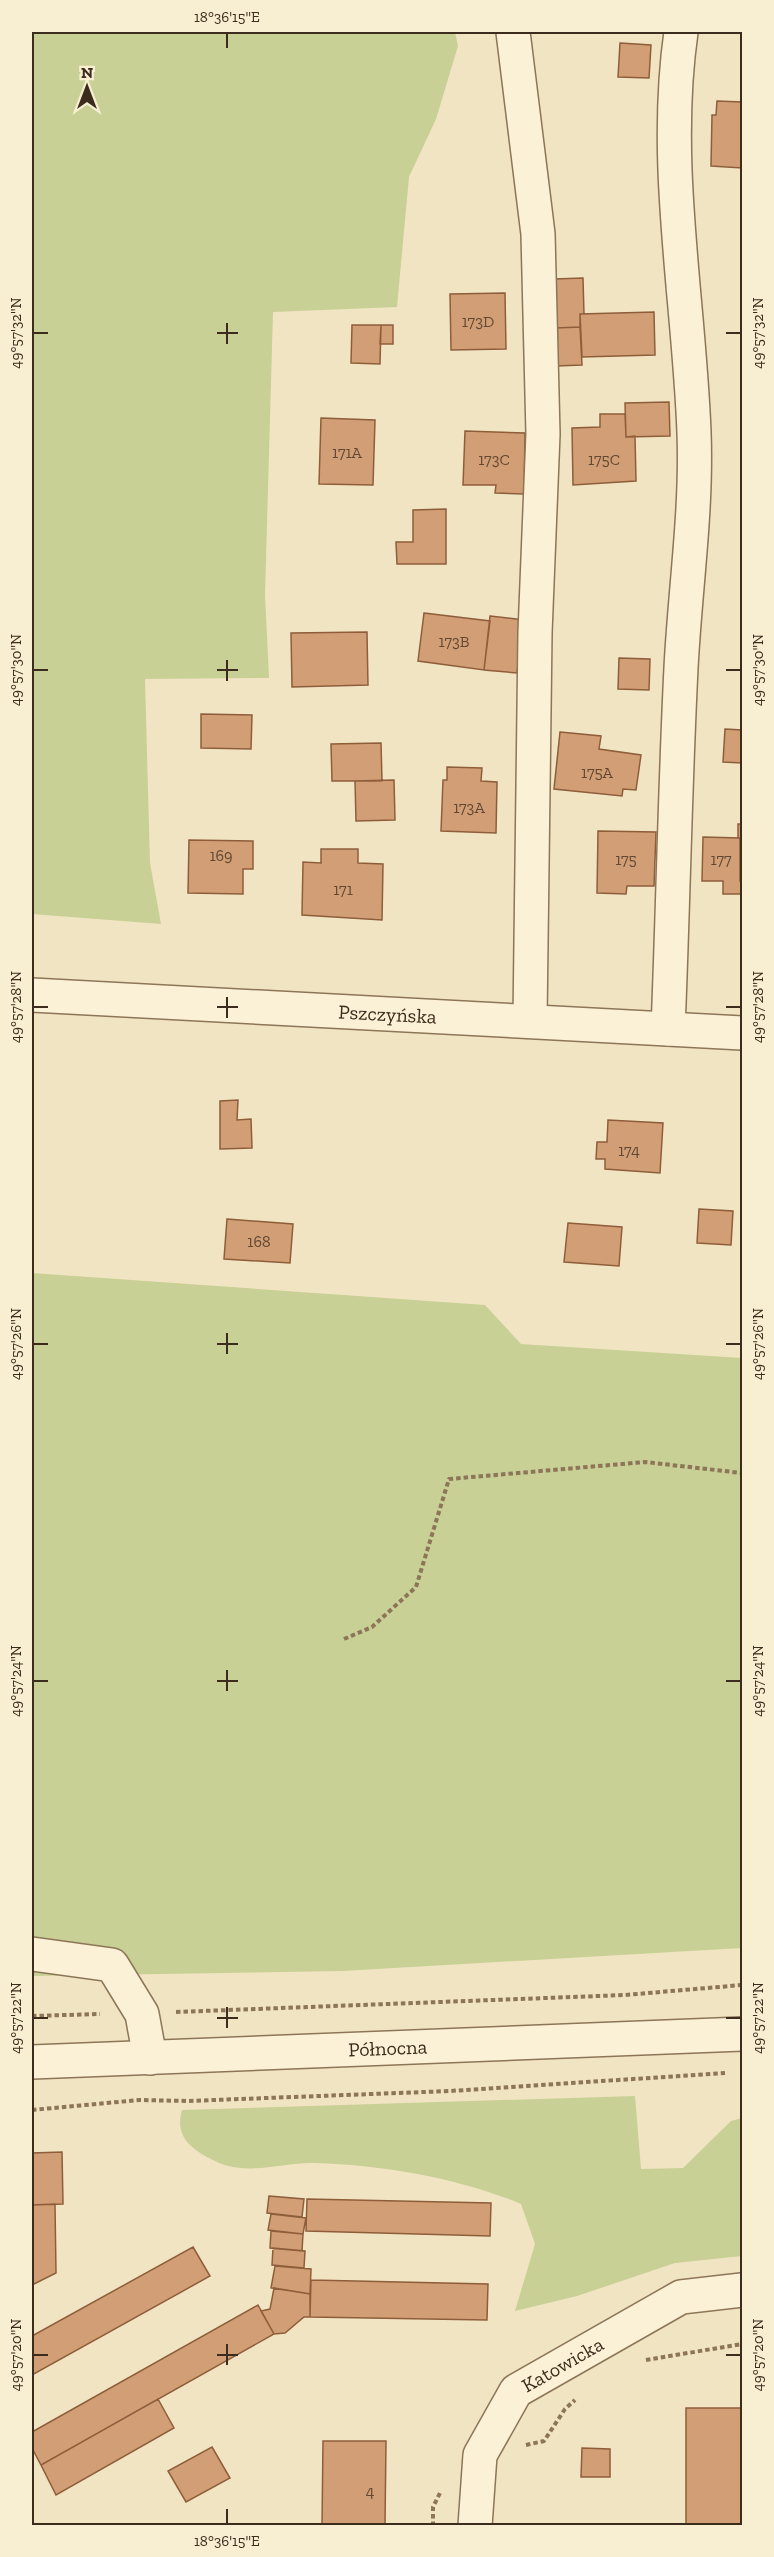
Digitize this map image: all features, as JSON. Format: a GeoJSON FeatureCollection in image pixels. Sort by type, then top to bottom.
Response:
{"type":"FeatureCollection","features":[{"type":"Feature","properties":{"kind":"street"},"geometry":{"type":"LineString","coordinates":[[513,32],[538,234],[543,434],[535,633],[530,1020]]}},
{"type":"Feature","properties":{"kind":"street"},"geometry":{"type":"LineString","coordinates":[[668,1029],[681,667],[693,519],[694,433],[675,174],[678,54],[681,32]]}},
{"type":"Feature","properties":{"kind":"street","name":"Pszczyńska"},"geometry":{"type":"LineString","coordinates":[[32,994],[742,1033]]}},
{"type":"Feature","properties":{"kind":"street"},"geometry":{"type":"LineString","coordinates":[[32,1954],[112,1965],[142,2014],[150,2058]]}},
{"type":"Feature","properties":{"kind":"street","name":"Północna"},"geometry":{"type":"LineString","coordinates":[[32,2062],[742,2034]]}},
{"type":"Feature","properties":{"kind":"street","name":"Katowicka"},"geometry":{"type":"LineString","coordinates":[[475,2526],[480,2454],[516,2391],[681,2297],[742,2290]]}},
{"type":"Feature","properties":{"kind":"path"},"geometry":{"type":"LineString","coordinates":[[344,1639],[372,1627],[416,1587],[449,1479],[645,1462],[742,1473]]}},
{"type":"Feature","properties":{"kind":"path"},"geometry":{"type":"LineString","coordinates":[[32,2016],[142,2014],[625,1995],[742,1985]]}},
{"type":"Feature","properties":{"kind":"path"},"geometry":{"type":"LineString","coordinates":[[32,2110],[139,2100],[188,2101],[450,2091],[731,2073]]}},
{"type":"Feature","properties":{"kind":"path"},"geometry":{"type":"LineString","coordinates":[[636,2362],[742,2344]]}},
{"type":"Feature","properties":{"kind":"path"},"geometry":{"type":"LineString","coordinates":[[433,2526],[433,2507],[454,2464],[480,2454],[544,2441],[565,2409],[579,2397]]}},
{"type":"Feature","properties":{"kind":"green space"},"geometry":{"type":"Polygon","coordinates":[[[32,32],[455,32],[458,46],[436,119],[409,177],[397,307],[273,312],[265,595],[269,678],[145,679],[150,863],[161,924],[32,914],[32,32]]]}},
{"type":"Feature","properties":{"kind":"green space"},"geometry":{"type":"Polygon","coordinates":[[[32,1273],[485,1305],[521,1344],[742,1358],[742,1948],[343,1971],[32,1976],[32,1273]]]}},
{"type":"Feature","properties":{"kind":"green space"},"geometry":{"type":"Polygon","coordinates":[[[635,2096],[641,2169],[683,2168],[731,2121],[742,2118],[742,2256],[675,2263],[577,2296],[515,2311],[535,2244],[521,2204],[446,2180],[393,2170],[315,2163],[264,2168],[227,2166],[207,2157],[187,2142],[180,2119],[182,2110],[635,2096]]]}},
{"type":"Feature","properties":{"kind":"building"},"geometry":{"type":"Polygon","coordinates":[[[620,43],[651,45],[649,78],[618,77],[620,43]]]}},
{"type":"Feature","properties":{"kind":"building"},"geometry":{"type":"Polygon","coordinates":[[[717,101],[742,102],[742,168],[711,166],[712,115],[716,115],[717,101]]]}},
{"type":"Feature","properties":{"kind":"building"},"geometry":{"type":"Polygon","coordinates":[[[583,278],[584,314],[580,314],[580,327],[556,328],[555,279],[583,278]]]}},
{"type":"Feature","properties":{"kind":"building"},"geometry":{"type":"Polygon","coordinates":[[[505,293],[506,349],[451,350],[450,294],[505,293]]]}},
{"type":"Feature","properties":{"kind":"building"},"geometry":{"type":"Polygon","coordinates":[[[654,312],[655,355],[582,357],[580,314],[654,312]]]}},
{"type":"Feature","properties":{"kind":"building"},"geometry":{"type":"Polygon","coordinates":[[[352,325],[381,325],[380,364],[351,363],[352,325]]]}},
{"type":"Feature","properties":{"kind":"building"},"geometry":{"type":"Polygon","coordinates":[[[381,325],[393,325],[393,344],[380,344],[381,325]]]}},
{"type":"Feature","properties":{"kind":"building"},"geometry":{"type":"Polygon","coordinates":[[[580,327],[582,365],[556,366],[555,328],[580,327]]]}},
{"type":"Feature","properties":{"kind":"building"},"geometry":{"type":"Polygon","coordinates":[[[669,402],[670,436],[626,437],[625,403],[669,402]]]}},
{"type":"Feature","properties":{"kind":"building"},"geometry":{"type":"Polygon","coordinates":[[[600,414],[625,414],[626,437],[635,436],[636,481],[573,485],[572,428],[600,427],[600,414]]]}},
{"type":"Feature","properties":{"kind":"building"},"geometry":{"type":"Polygon","coordinates":[[[321,418],[375,420],[373,485],[319,484],[321,418]]]}},
{"type":"Feature","properties":{"kind":"building"},"geometry":{"type":"Polygon","coordinates":[[[465,431],[525,433],[524,494],[495,493],[496,485],[463,485],[465,431]]]}},
{"type":"Feature","properties":{"kind":"building"},"geometry":{"type":"Polygon","coordinates":[[[446,509],[446,564],[397,564],[396,542],[413,542],[413,510],[446,509]]]}},
{"type":"Feature","properties":{"kind":"building"},"geometry":{"type":"Polygon","coordinates":[[[424,613],[490,621],[484,670],[418,661],[424,613]]]}},
{"type":"Feature","properties":{"kind":"building"},"geometry":{"type":"Polygon","coordinates":[[[490,616],[524,620],[517,673],[484,670],[490,616]]]}},
{"type":"Feature","properties":{"kind":"building"},"geometry":{"type":"Polygon","coordinates":[[[367,632],[368,685],[292,687],[291,633],[367,632]]]}},
{"type":"Feature","properties":{"kind":"building"},"geometry":{"type":"Polygon","coordinates":[[[619,658],[650,659],[649,690],[618,689],[619,658]]]}},
{"type":"Feature","properties":{"kind":"building"},"geometry":{"type":"Polygon","coordinates":[[[201,714],[252,715],[251,749],[201,748],[201,714]]]}},
{"type":"Feature","properties":{"kind":"building"},"geometry":{"type":"Polygon","coordinates":[[[725,729],[742,730],[742,763],[723,762],[725,729]]]}},
{"type":"Feature","properties":{"kind":"building"},"geometry":{"type":"Polygon","coordinates":[[[560,732],[601,736],[599,749],[641,755],[636,790],[623,789],[622,796],[554,789],[560,732]]]}},
{"type":"Feature","properties":{"kind":"building"},"geometry":{"type":"Polygon","coordinates":[[[381,743],[382,781],[332,781],[331,744],[381,743]]]}},
{"type":"Feature","properties":{"kind":"building"},"geometry":{"type":"Polygon","coordinates":[[[447,767],[482,768],[481,781],[497,782],[496,833],[441,831],[443,780],[447,780],[447,767]]]}},
{"type":"Feature","properties":{"kind":"building"},"geometry":{"type":"Polygon","coordinates":[[[394,780],[395,820],[356,821],[355,781],[394,780]]]}},
{"type":"Feature","properties":{"kind":"building"},"geometry":{"type":"Polygon","coordinates":[[[738,824],[742,824],[742,881],[740,881],[738,824]]]}},
{"type":"Feature","properties":{"kind":"building"},"geometry":{"type":"Polygon","coordinates":[[[598,831],[656,832],[654,886],[627,886],[626,894],[597,893],[598,831]]]}},
{"type":"Feature","properties":{"kind":"building"},"geometry":{"type":"Polygon","coordinates":[[[703,837],[740,838],[742,894],[723,894],[723,881],[702,881],[703,837]]]}},
{"type":"Feature","properties":{"kind":"building"},"geometry":{"type":"Polygon","coordinates":[[[189,840],[253,841],[253,869],[243,869],[243,894],[188,893],[189,840]]]}},
{"type":"Feature","properties":{"kind":"building"},"geometry":{"type":"Polygon","coordinates":[[[321,849],[358,849],[358,863],[383,864],[382,920],[302,915],[303,862],[321,863],[321,849]]]}},
{"type":"Feature","properties":{"kind":"building"},"geometry":{"type":"Polygon","coordinates":[[[238,1100],[237,1120],[251,1119],[252,1148],[220,1149],[220,1101],[238,1100]]]}},
{"type":"Feature","properties":{"kind":"building"},"geometry":{"type":"Polygon","coordinates":[[[608,1120],[663,1123],[660,1173],[605,1169],[605,1159],[596,1159],[597,1142],[607,1142],[608,1120]]]}},
{"type":"Feature","properties":{"kind":"building"},"geometry":{"type":"Polygon","coordinates":[[[699,1209],[733,1211],[731,1245],[697,1243],[699,1209]]]}},
{"type":"Feature","properties":{"kind":"building"},"geometry":{"type":"Polygon","coordinates":[[[227,1219],[293,1224],[290,1263],[224,1259],[227,1219]]]}},
{"type":"Feature","properties":{"kind":"building"},"geometry":{"type":"Polygon","coordinates":[[[568,1223],[622,1227],[619,1266],[564,1262],[568,1223]]]}},
{"type":"Feature","properties":{"kind":"building"},"geometry":{"type":"Polygon","coordinates":[[[62,2152],[63,2204],[32,2205],[32,2153],[62,2152]]]}},
{"type":"Feature","properties":{"kind":"building"},"geometry":{"type":"Polygon","coordinates":[[[269,2196],[304,2199],[302,2217],[267,2213],[269,2196]]]}},
{"type":"Feature","properties":{"kind":"building"},"geometry":{"type":"Polygon","coordinates":[[[307,2199],[491,2203],[490,2236],[306,2231],[307,2199]]]}},
{"type":"Feature","properties":{"kind":"building"},"geometry":{"type":"Polygon","coordinates":[[[55,2204],[56,2273],[32,2285],[32,2205],[55,2204]]]}},
{"type":"Feature","properties":{"kind":"building"},"geometry":{"type":"Polygon","coordinates":[[[271,2214],[306,2218],[303,2234],[268,2230],[271,2214]]]}},
{"type":"Feature","properties":{"kind":"building"},"geometry":{"type":"Polygon","coordinates":[[[271,2231],[303,2234],[302,2251],[270,2248],[271,2231]]]}},
{"type":"Feature","properties":{"kind":"building"},"geometry":{"type":"Polygon","coordinates":[[[193,2247],[210,2276],[32,2375],[32,2336],[193,2247]]]}},
{"type":"Feature","properties":{"kind":"building"},"geometry":{"type":"Polygon","coordinates":[[[273,2248],[305,2251],[304,2268],[272,2265],[273,2248]]]}},
{"type":"Feature","properties":{"kind":"building"},"geometry":{"type":"Polygon","coordinates":[[[275,2266],[311,2269],[310,2294],[271,2288],[275,2266]]]}},
{"type":"Feature","properties":{"kind":"building"},"geometry":{"type":"Polygon","coordinates":[[[311,2280],[488,2284],[487,2320],[310,2317],[311,2280]]]}},
{"type":"Feature","properties":{"kind":"building"},"geometry":{"type":"Polygon","coordinates":[[[274,2288],[310,2294],[310,2317],[304,2317],[285,2333],[274,2334],[261,2311],[270,2309],[274,2288]]]}},
{"type":"Feature","properties":{"kind":"building"},"geometry":{"type":"Polygon","coordinates":[[[258,2305],[274,2334],[41,2465],[32,2448],[32,2432],[258,2305]]]}},
{"type":"Feature","properties":{"kind":"building"},"geometry":{"type":"Polygon","coordinates":[[[158,2399],[174,2428],[56,2495],[41,2465],[158,2399]]]}},
{"type":"Feature","properties":{"kind":"building"},"geometry":{"type":"Polygon","coordinates":[[[686,2408],[742,2408],[742,2526],[686,2526],[686,2408]]]}},
{"type":"Feature","properties":{"kind":"building"},"geometry":{"type":"Polygon","coordinates":[[[323,2441],[386,2441],[385,2526],[322,2526],[323,2441]]]}},
{"type":"Feature","properties":{"kind":"building"},"geometry":{"type":"Polygon","coordinates":[[[212,2447],[230,2478],[186,2502],[168,2471],[212,2447]]]}},
{"type":"Feature","properties":{"kind":"building"},"geometry":{"type":"Polygon","coordinates":[[[582,2448],[610,2449],[610,2477],[581,2477],[582,2448]]]}}]}
